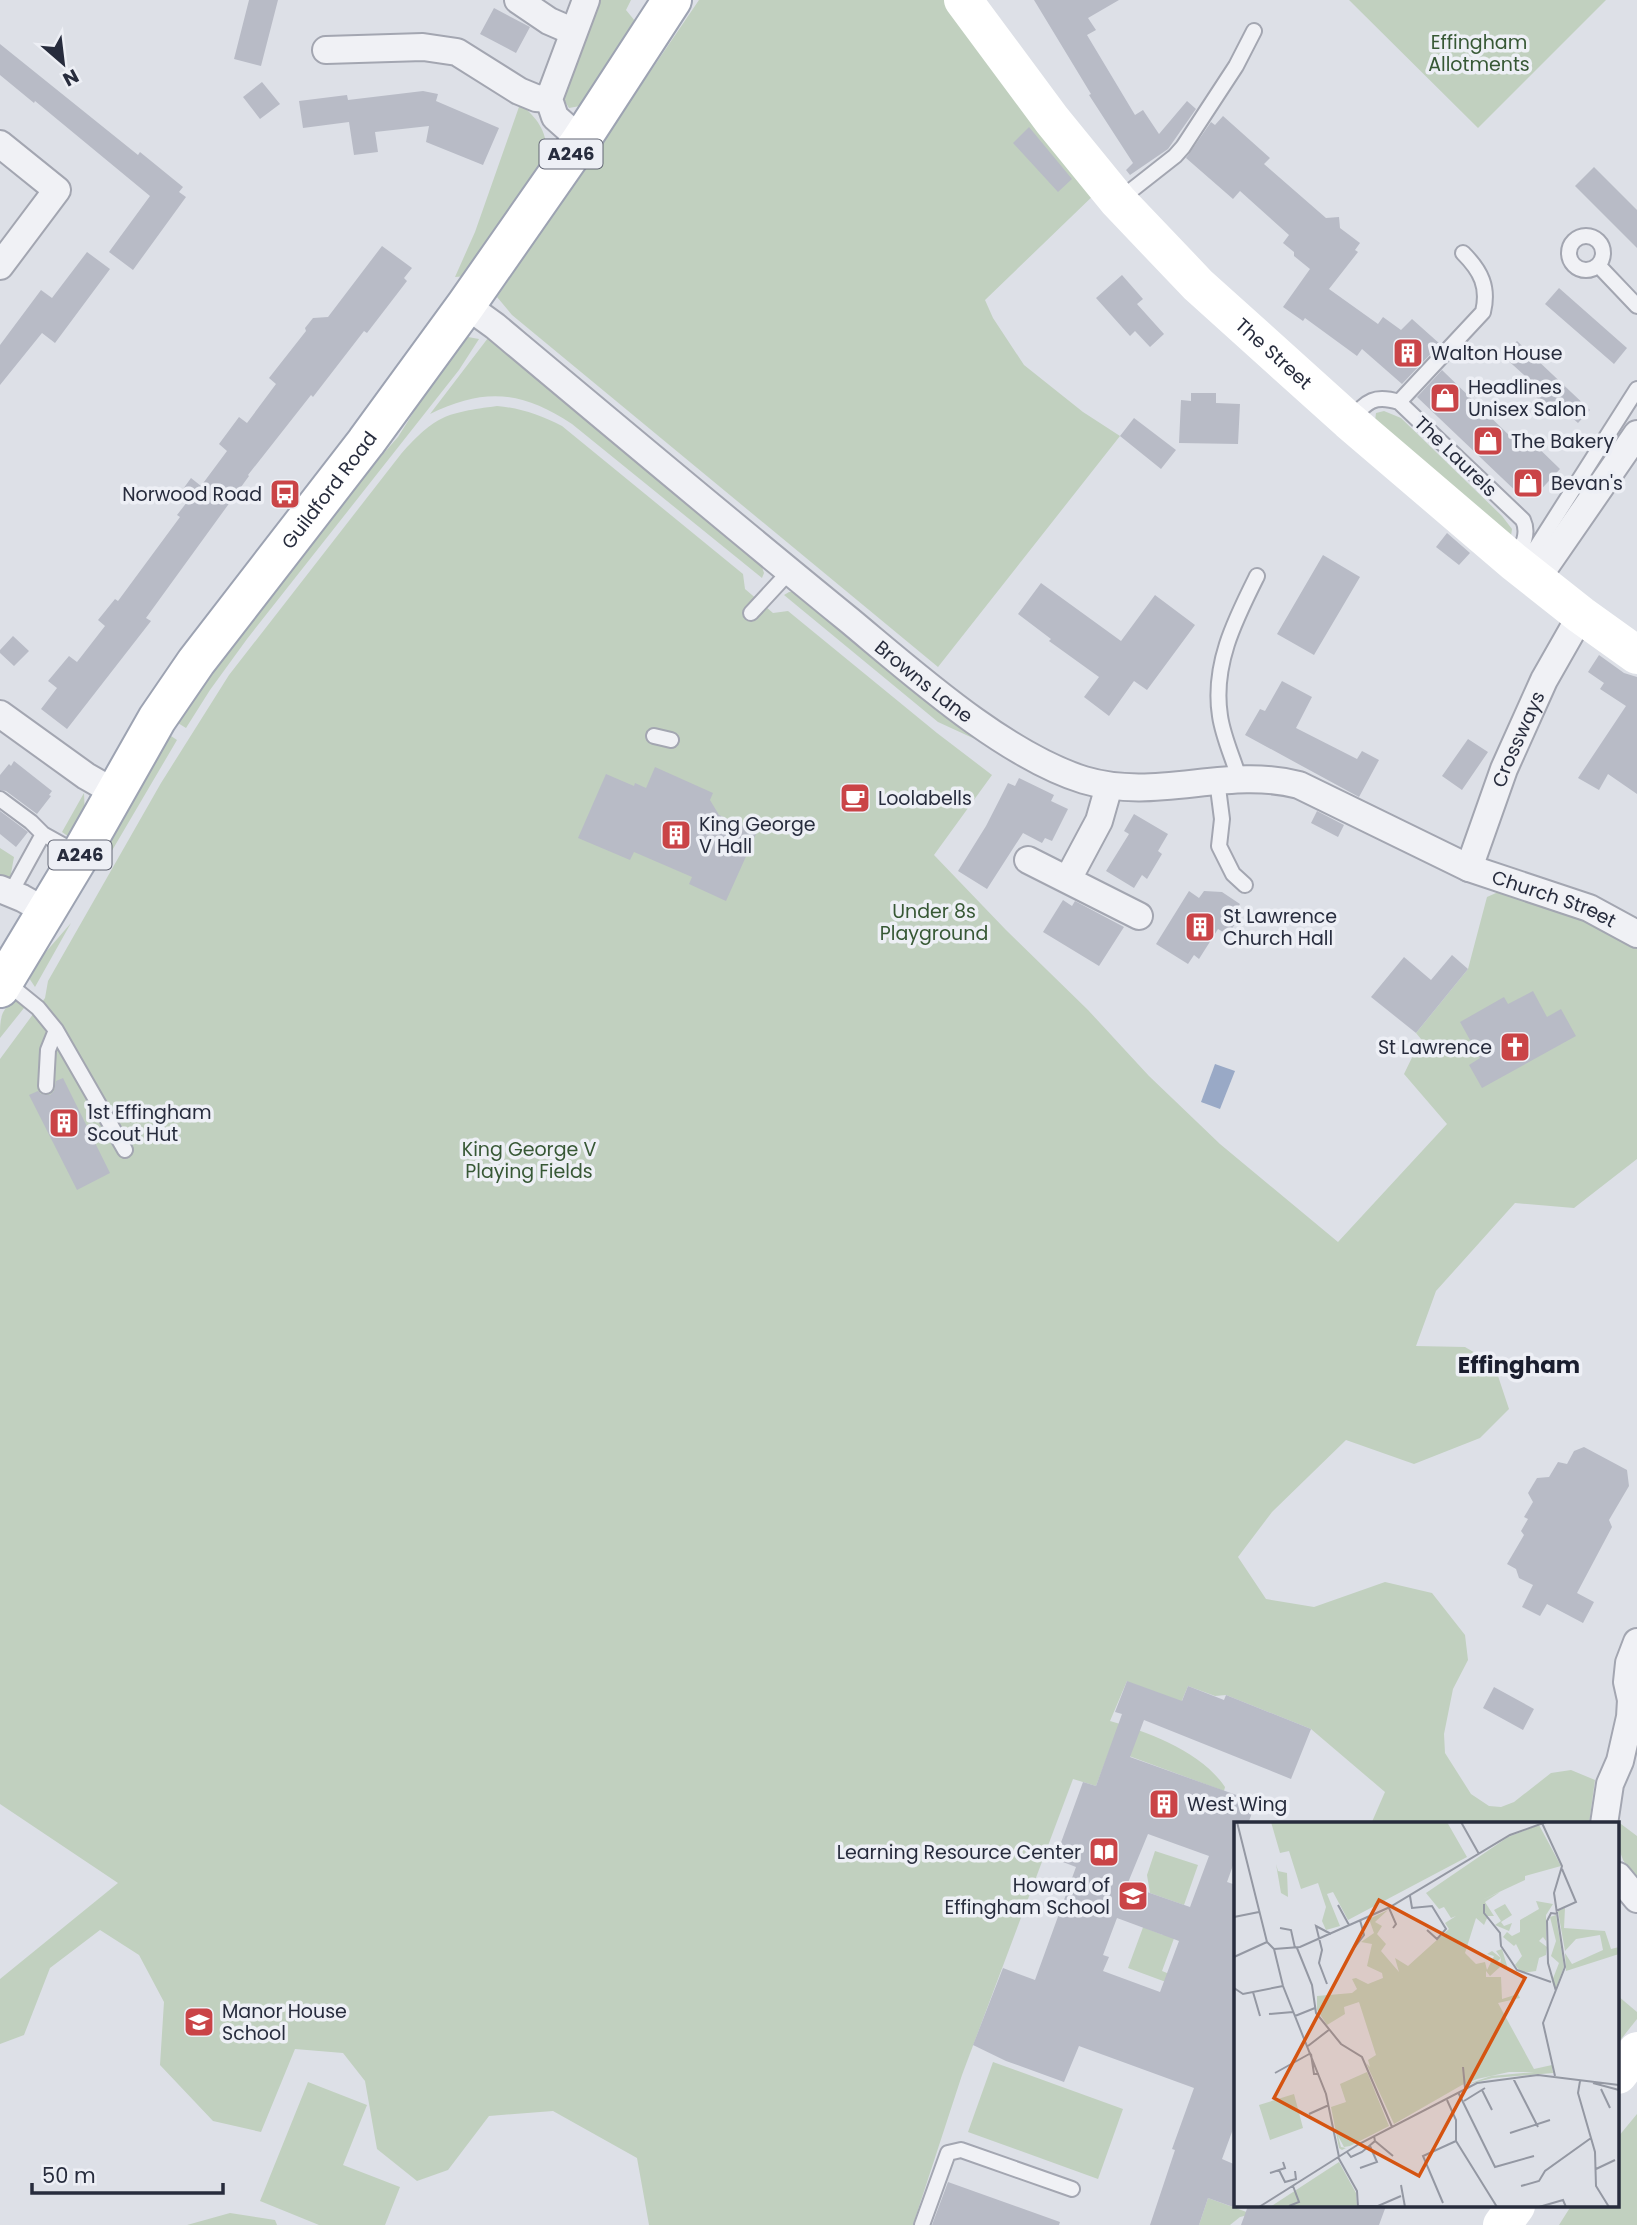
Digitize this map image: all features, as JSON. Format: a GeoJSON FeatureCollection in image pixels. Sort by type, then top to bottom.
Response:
{"type":"FeatureCollection","features":[{"type":"Feature","properties":{"kind":"main road","name":"Guildford Road"},"geometry":{"type":"LineString","coordinates":[[2,985],[47,912],[157,719],[196,662],[370,436],[466,304],[581,140],[672,0]]}},
{"type":"Feature","properties":{"kind":"main road","name":"The Street"},"geometry":{"type":"LineString","coordinates":[[963,0],[1052,120],[1118,201],[1198,285],[1349,421],[1524,570],[1637,655]]}},
{"type":"Feature","properties":{"kind":"main road"},"geometry":{"type":"LineString","coordinates":[[1620,2072],[1637,2050]]}},
{"type":"Feature","properties":{"kind":"street"},"geometry":{"type":"LineString","coordinates":[[518,0],[549,21],[572,31]]}},
{"type":"Feature","properties":{"kind":"street"},"geometry":{"type":"LineString","coordinates":[[581,140],[555,117],[549,99],[572,31],[586,0]]}},
{"type":"Feature","properties":{"kind":"street"},"geometry":{"type":"LineString","coordinates":[[326,50],[423,47],[457,51],[519,91],[536,98],[549,99]]}},
{"type":"Feature","properties":{"kind":"street"},"geometry":{"type":"LineString","coordinates":[[0,144],[57,190],[0,266]]}},
{"type":"Feature","properties":{"kind":"street","name":"Browns Lane"},"geometry":{"type":"LineString","coordinates":[[466,304],[928,685],[979,722],[1056,769],[1109,786],[1161,788],[1228,779],[1279,779],[1299,785],[1469,868]]}},
{"type":"Feature","properties":{"kind":"street"},"geometry":{"type":"LineString","coordinates":[[1524,570],[1637,434]]}},
{"type":"Feature","properties":{"kind":"street","name":"Crossways"},"geometry":{"type":"LineString","coordinates":[[1469,868],[1504,769],[1532,705],[1581,615]]}},
{"type":"Feature","properties":{"kind":"street"},"geometry":{"type":"LineString","coordinates":[[0,714],[86,776],[114,792]]}},
{"type":"Feature","properties":{"kind":"street"},"geometry":{"type":"LineString","coordinates":[[1068,879],[1098,821],[1109,786]]}},
{"type":"Feature","properties":{"kind":"street"},"geometry":{"type":"LineString","coordinates":[[1028,860],[1139,916]]}},
{"type":"Feature","properties":{"kind":"street","name":"Church Street"},"geometry":{"type":"LineString","coordinates":[[1469,868],[1589,908],[1637,934]]}},
{"type":"Feature","properties":{"kind":"street"},"geometry":{"type":"LineString","coordinates":[[5,891],[47,912]]}},
{"type":"Feature","properties":{"kind":"street"},"geometry":{"type":"LineString","coordinates":[[1604,1822],[1610,1784],[1620,1761],[1630,1717],[1631,1700],[1627,1682],[1629,1663],[1637,1642]]}},
{"type":"Feature","properties":{"kind":"street"},"geometry":{"type":"LineString","coordinates":[[1620,1878],[1637,1899]]}},
{"type":"Feature","properties":{"kind":"lane"},"geometry":{"type":"LineString","coordinates":[[1118,201],[1183,147],[1236,66],[1254,31]]}},
{"type":"Feature","properties":{"kind":"lane"},"geometry":{"type":"LineString","coordinates":[[1399,402],[1483,312],[1486,299],[1484,282],[1478,268],[1463,253]]}},
{"type":"Feature","properties":{"kind":"lane"},"geometry":{"type":"LineString","coordinates":[[1598,265],[1637,306]]}},
{"type":"Feature","properties":{"kind":"lane"},"geometry":{"type":"LineString","coordinates":[[1524,570],[1637,389]]}},
{"type":"Feature","properties":{"kind":"lane","name":"The Laurels"},"geometry":{"type":"LineString","coordinates":[[1349,421],[1367,402],[1383,397],[1399,402],[1523,520],[1527,528],[1524,570]]}},
{"type":"Feature","properties":{"kind":"lane"},"geometry":{"type":"LineString","coordinates":[[751,613],[789,572]]}},
{"type":"Feature","properties":{"kind":"lane"},"geometry":{"type":"LineString","coordinates":[[1245,884],[1233,874],[1219,846],[1228,779],[1218,692],[1227,639],[1257,576]]}},
{"type":"Feature","properties":{"kind":"lane"},"geometry":{"type":"LineString","coordinates":[[654,736],[671,740]]}},
{"type":"Feature","properties":{"kind":"lane"},"geometry":{"type":"LineString","coordinates":[[0,799],[43,834],[80,855]]}},
{"type":"Feature","properties":{"kind":"lane"},"geometry":{"type":"LineString","coordinates":[[5,891],[43,834]]}},
{"type":"Feature","properties":{"kind":"lane"},"geometry":{"type":"LineString","coordinates":[[2,985],[38,1008],[56,1030],[125,1150]]}},
{"type":"Feature","properties":{"kind":"lane"},"geometry":{"type":"LineString","coordinates":[[46,1086],[48,1049],[56,1030]]}},
{"type":"Feature","properties":{"kind":"lane"},"geometry":{"type":"LineString","coordinates":[[922,2225],[948,2153],[955,2150],[977,2154],[1072,2189]]}},
{"type":"Feature","properties":{"kind":"green space"},"geometry":{"type":"Polygon","coordinates":[[[597,0],[631,0],[626,10],[635,21],[593,95],[580,106],[569,108],[564,100],[567,72],[597,0]]]}},
{"type":"Feature","properties":{"kind":"green space"},"geometry":{"type":"Polygon","coordinates":[[[699,0],[944,0],[1098,191],[985,300],[993,318],[1024,365],[1083,412],[1120,436],[938,667],[512,315],[497,297],[699,0]]]}},
{"type":"Feature","properties":{"kind":"green space","name":"Effingham Allotments"},"geometry":{"type":"Polygon","coordinates":[[[1349,0],[1606,0],[1478,128],[1349,0]]]}},
{"type":"Feature","properties":{"kind":"green space"},"geometry":{"type":"Polygon","coordinates":[[[520,104],[542,129],[546,143],[546,161],[467,276],[455,277],[475,232],[520,104]]]}},
{"type":"Feature","properties":{"kind":"green space"},"geometry":{"type":"Polygon","coordinates":[[[468,337],[479,339],[459,370],[247,639],[186,728],[173,720],[352,489],[398,437],[457,343],[468,337]]]}},
{"type":"Feature","properties":{"kind":"green space"},"geometry":{"type":"Polygon","coordinates":[[[488,338],[760,561],[764,573],[762,578],[572,424],[554,413],[520,399],[503,396],[468,400],[430,414],[488,338]]]}},
{"type":"Feature","properties":{"kind":"green space","name":"King George V Playing Fields"},"geometry":{"type":"Polygon","coordinates":[[[497,406],[514,408],[562,426],[743,574],[745,589],[773,613],[788,611],[992,775],[934,855],[1088,1010],[1149,1076],[1220,1144],[1338,1242],[1447,1124],[1404,1074],[1421,1039],[1416,1033],[1468,969],[1487,897],[1505,889],[1574,914],[1637,944],[1637,1159],[1574,1208],[1515,1203],[1436,1291],[1416,1346],[1465,1347],[1494,1364],[1509,1409],[1480,1438],[1414,1464],[1346,1440],[1272,1512],[1238,1557],[1266,1599],[1314,1607],[1385,1582],[1432,1593],[1465,1635],[1468,1660],[1453,1689],[1444,1734],[1445,1753],[1471,1794],[1489,1806],[1501,1807],[1514,1802],[1551,1773],[1571,1770],[1595,1780],[1589,1822],[1372,1822],[1385,1792],[1311,1729],[1226,1695],[1215,1696],[1188,1686],[1173,1722],[1127,1681],[1110,1721],[1157,1737],[1189,1754],[1215,1775],[1225,1787],[1224,1791],[1110,1749],[1096,1786],[1073,1779],[962,2075],[913,2225],[649,2225],[637,2158],[553,2111],[489,2116],[448,2170],[417,2181],[377,2149],[365,2081],[343,2053],[295,2049],[261,2132],[213,2121],[160,2065],[164,2002],[139,1955],[100,1930],[50,1968],[24,2035],[0,2044],[0,1979],[118,1883],[0,1804],[0,1059],[45,998],[48,981],[161,783],[229,675],[401,454],[433,424],[465,411],[497,406]]]}},
{"type":"Feature","properties":{"kind":"green space"},"geometry":{"type":"Polygon","coordinates":[[[1384,411],[1401,418],[1502,516],[1512,529],[1511,536],[1375,421],[1376,413],[1384,411]]]}},
{"type":"Feature","properties":{"kind":"green space"},"geometry":{"type":"Polygon","coordinates":[[[797,592],[988,745],[938,722],[784,595],[797,592]]]}},
{"type":"Feature","properties":{"kind":"green space"},"geometry":{"type":"Polygon","coordinates":[[[165,732],[177,740],[100,871],[111,831],[165,732]]]}},
{"type":"Feature","properties":{"kind":"green space"},"geometry":{"type":"Polygon","coordinates":[[[84,793],[85,817],[69,837],[62,832],[84,793]]]}},
{"type":"Feature","properties":{"kind":"green space"},"geometry":{"type":"Polygon","coordinates":[[[0,848],[14,857],[10,879],[0,878],[0,848]]]}},
{"type":"Feature","properties":{"kind":"green space"},"geometry":{"type":"Polygon","coordinates":[[[71,923],[35,987],[29,978],[31,969],[71,923]]]}},
{"type":"Feature","properties":{"kind":"green space"},"geometry":{"type":"Polygon","coordinates":[[[16,1000],[23,1003],[24,1008],[0,1038],[2,1015],[16,1000]]]}},
{"type":"Feature","properties":{"kind":"green space"},"geometry":{"type":"Polygon","coordinates":[[[1620,1823],[1637,1836],[1637,1882],[1620,1852],[1620,1823]]]}},
{"type":"Feature","properties":{"kind":"green space"},"geometry":{"type":"Polygon","coordinates":[[[1155,1851],[1198,1865],[1184,1905],[1150,1893],[1147,1875],[1155,1851]]]}},
{"type":"Feature","properties":{"kind":"green space"},"geometry":{"type":"Polygon","coordinates":[[[1145,1922],[1148,1929],[1163,1935],[1176,1933],[1162,1971],[1177,1977],[1174,1985],[1128,1968],[1145,1922]]]}},
{"type":"Feature","properties":{"kind":"green space"},"geometry":{"type":"Polygon","coordinates":[[[1620,1998],[1637,2012],[1637,2019],[1620,2040],[1620,1998]]]}},
{"type":"Feature","properties":{"kind":"green space"},"geometry":{"type":"Polygon","coordinates":[[[993,2062],[1123,2109],[1098,2179],[968,2132],[993,2062]]]}},
{"type":"Feature","properties":{"kind":"green space"},"geometry":{"type":"Polygon","coordinates":[[[308,2082],[367,2105],[343,2165],[400,2187],[385,2225],[319,2225],[260,2201],[308,2082]]]}},
{"type":"Feature","properties":{"kind":"green space"},"geometry":{"type":"Polygon","coordinates":[[[1637,2114],[1637,2225],[1559,2225],[1570,2208],[1620,2208],[1620,2135],[1637,2114]]]}},
{"type":"Feature","properties":{"kind":"green space"},"geometry":{"type":"Polygon","coordinates":[[[1208,2198],[1252,2214],[1240,2217],[1230,2225],[1199,2225],[1208,2198]]]}},
{"type":"Feature","properties":{"kind":"green space"},"geometry":{"type":"Polygon","coordinates":[[[230,2213],[275,2220],[277,2225],[187,2225],[230,2213]]]}},
{"type":"Feature","properties":{"kind":"water"},"geometry":{"type":"Polygon","coordinates":[[[1215,1064],[1235,1071],[1220,1109],[1201,1102],[1215,1064]]]}},
{"type":"Feature","properties":{"kind":"building"},"geometry":{"type":"Polygon","coordinates":[[[249,0],[278,0],[261,66],[234,59],[249,0]]]}},
{"type":"Feature","properties":{"kind":"building"},"geometry":{"type":"Polygon","coordinates":[[[1034,0],[1119,0],[1088,18],[1096,30],[1087,35],[1135,115],[1143,110],[1159,134],[1187,101],[1196,109],[1168,149],[1130,175],[1126,170],[1133,163],[1089,95],[1091,94],[1034,0]]]}},
{"type":"Feature","properties":{"kind":"building"},"geometry":{"type":"Polygon","coordinates":[[[494,8],[530,27],[516,53],[480,34],[494,8]]]}},
{"type":"Feature","properties":{"kind":"building"},"geometry":{"type":"Polygon","coordinates":[[[0,44],[138,155],[140,152],[183,187],[179,192],[186,197],[133,270],[109,252],[150,196],[0,75],[0,44]]]}},
{"type":"Feature","properties":{"kind":"building"},"geometry":{"type":"Polygon","coordinates":[[[262,82],[280,104],[260,119],[243,97],[262,82]]]}},
{"type":"Feature","properties":{"kind":"building"},"geometry":{"type":"Polygon","coordinates":[[[423,91],[438,94],[436,101],[499,128],[483,165],[426,142],[429,126],[375,132],[378,152],[354,155],[349,122],[303,128],[299,101],[347,95],[348,100],[423,91]]]}},
{"type":"Feature","properties":{"kind":"building"},"geometry":{"type":"Polygon","coordinates":[[[1223,116],[1270,158],[1264,164],[1326,218],[1339,217],[1340,228],[1360,243],[1355,250],[1358,252],[1329,289],[1378,324],[1383,317],[1401,330],[1412,319],[1440,344],[1402,384],[1362,349],[1357,356],[1305,318],[1303,321],[1283,307],[1310,269],[1283,243],[1289,235],[1240,191],[1233,199],[1186,158],[1211,122],[1215,125],[1223,116]]]}},
{"type":"Feature","properties":{"kind":"building"},"geometry":{"type":"Polygon","coordinates":[[[1029,127],[1072,179],[1058,192],[1013,143],[1029,127]]]}},
{"type":"Feature","properties":{"kind":"building"},"geometry":{"type":"Polygon","coordinates":[[[1594,167],[1637,210],[1637,248],[1575,186],[1594,167]]]}},
{"type":"Feature","properties":{"kind":"building"},"geometry":{"type":"Polygon","coordinates":[[[382,246],[412,268],[404,278],[407,281],[248,475],[146,618],[151,621],[67,729],[41,709],[57,688],[48,681],[69,656],[77,662],[105,626],[98,620],[115,599],[118,601],[180,517],[177,515],[187,502],[178,496],[191,478],[201,486],[227,451],[219,444],[239,417],[247,423],[276,384],[269,378],[306,331],[305,328],[313,318],[328,317],[382,246]]]}},
{"type":"Feature","properties":{"kind":"building"},"geometry":{"type":"Polygon","coordinates":[[[87,252],[110,269],[55,343],[42,333],[0,385],[0,345],[41,290],[52,298],[87,252]]]}},
{"type":"Feature","properties":{"kind":"building"},"geometry":{"type":"Polygon","coordinates":[[[1122,275],[1143,299],[1137,304],[1164,334],[1150,347],[1135,331],[1130,336],[1096,298],[1122,275]]]}},
{"type":"Feature","properties":{"kind":"building"},"geometry":{"type":"Polygon","coordinates":[[[1559,288],[1627,348],[1614,364],[1545,304],[1559,288]]]}},
{"type":"Feature","properties":{"kind":"building"},"geometry":{"type":"Polygon","coordinates":[[[1517,341],[1590,410],[1578,423],[1560,407],[1554,414],[1536,397],[1542,391],[1503,356],[1517,341]]]}},
{"type":"Feature","properties":{"kind":"building"},"geometry":{"type":"Polygon","coordinates":[[[1442,370],[1514,440],[1522,432],[1560,469],[1534,497],[1529,492],[1523,498],[1417,397],[1442,370]]]}},
{"type":"Feature","properties":{"kind":"building"},"geometry":{"type":"Polygon","coordinates":[[[1191,393],[1216,393],[1216,403],[1240,404],[1238,444],[1179,443],[1181,400],[1191,401],[1191,393]]]}},
{"type":"Feature","properties":{"kind":"building"},"geometry":{"type":"Polygon","coordinates":[[[1134,418],[1176,450],[1161,469],[1120,436],[1134,418]]]}},
{"type":"Feature","properties":{"kind":"building"},"geometry":{"type":"Polygon","coordinates":[[[1447,533],[1470,553],[1459,565],[1436,547],[1447,533]]]}},
{"type":"Feature","properties":{"kind":"building"},"geometry":{"type":"Polygon","coordinates":[[[1323,555],[1360,577],[1314,655],[1277,634],[1323,555]]]}},
{"type":"Feature","properties":{"kind":"building"},"geometry":{"type":"Polygon","coordinates":[[[1041,583],[1121,641],[1155,595],[1195,625],[1147,690],[1134,681],[1109,716],[1084,697],[1099,677],[1049,641],[1051,639],[1018,614],[1041,583]]]}},
{"type":"Feature","properties":{"kind":"building"},"geometry":{"type":"Polygon","coordinates":[[[13,636],[29,651],[14,666],[0,653],[13,636]]]}},
{"type":"Feature","properties":{"kind":"building"},"geometry":{"type":"Polygon","coordinates":[[[1599,655],[1624,673],[1637,677],[1637,794],[1608,774],[1599,790],[1578,778],[1626,706],[1600,689],[1604,683],[1588,672],[1599,655]]]}},
{"type":"Feature","properties":{"kind":"building"},"geometry":{"type":"Polygon","coordinates":[[[1282,681],[1312,697],[1296,728],[1357,759],[1362,751],[1379,760],[1359,797],[1245,735],[1260,709],[1265,711],[1282,681]]]}},
{"type":"Feature","properties":{"kind":"building"},"geometry":{"type":"Polygon","coordinates":[[[1468,739],[1488,752],[1462,790],[1442,776],[1468,739]]]}},
{"type":"Feature","properties":{"kind":"building"},"geometry":{"type":"Polygon","coordinates":[[[14,761],[52,791],[37,814],[6,791],[0,790],[0,775],[14,761]]]}},
{"type":"Feature","properties":{"kind":"building","name":"King George V Hall"},"geometry":{"type":"Polygon","coordinates":[[[655,767],[713,793],[710,800],[719,815],[757,832],[726,901],[689,884],[692,877],[634,852],[630,860],[578,838],[606,774],[646,788],[655,767]]]}},
{"type":"Feature","properties":{"kind":"building"},"geometry":{"type":"Polygon","coordinates":[[[1019,778],[1054,795],[1051,801],[1068,809],[1052,841],[1045,838],[1042,843],[1023,833],[987,889],[958,871],[986,826],[1008,783],[1015,786],[1019,778]]]}},
{"type":"Feature","properties":{"kind":"building"},"geometry":{"type":"Polygon","coordinates":[[[0,811],[28,832],[16,847],[0,834],[0,811]]]}},
{"type":"Feature","properties":{"kind":"building"},"geometry":{"type":"Polygon","coordinates":[[[1317,811],[1344,825],[1338,837],[1311,823],[1317,811]]]}},
{"type":"Feature","properties":{"kind":"building"},"geometry":{"type":"Polygon","coordinates":[[[1134,814],[1168,834],[1158,851],[1162,854],[1147,879],[1142,875],[1134,888],[1106,871],[1129,834],[1124,831],[1134,814]]]}},
{"type":"Feature","properties":{"kind":"building","name":"St Lawrence Church Hall"},"geometry":{"type":"Polygon","coordinates":[[[1189,891],[1199,898],[1204,891],[1222,892],[1240,904],[1234,913],[1240,916],[1228,935],[1218,929],[1199,959],[1194,955],[1188,964],[1156,944],[1189,891]]]}},
{"type":"Feature","properties":{"kind":"building"},"geometry":{"type":"Polygon","coordinates":[[[1063,900],[1072,906],[1075,901],[1124,927],[1099,966],[1043,932],[1063,900]]]}},
{"type":"Feature","properties":{"kind":"building"},"geometry":{"type":"Polygon","coordinates":[[[1452,955],[1468,969],[1416,1033],[1371,997],[1404,957],[1431,980],[1452,955]]]}},
{"type":"Feature","properties":{"kind":"building","name":"St Lawrence"},"geometry":{"type":"Polygon","coordinates":[[[1533,991],[1547,1017],[1561,1009],[1576,1036],[1482,1088],[1469,1065],[1480,1058],[1460,1022],[1504,997],[1508,1004],[1533,991]]]}},
{"type":"Feature","properties":{"kind":"building","name":"1st Effingham Scout Hut"},"geometry":{"type":"Polygon","coordinates":[[[63,1078],[110,1173],[77,1190],[29,1095],[38,1091],[50,1095],[54,1091],[56,1081],[63,1078]]]}},
{"type":"Feature","properties":{"kind":"building"},"geometry":{"type":"Polygon","coordinates":[[[1584,1447],[1627,1470],[1629,1486],[1609,1520],[1612,1527],[1577,1593],[1594,1602],[1583,1623],[1547,1604],[1540,1616],[1522,1607],[1533,1585],[1519,1578],[1516,1569],[1507,1564],[1524,1535],[1521,1531],[1528,1519],[1524,1517],[1533,1502],[1528,1493],[1537,1478],[1549,1477],[1558,1462],[1567,1464],[1574,1451],[1584,1447]]]}},
{"type":"Feature","properties":{"kind":"building"},"geometry":{"type":"Polygon","coordinates":[[[1127,1681],[1182,1701],[1188,1686],[1224,1700],[1226,1695],[1311,1729],[1291,1779],[1144,1720],[1130,1757],[1256,1802],[1249,1822],[1234,1822],[1234,1863],[1227,1882],[1234,1884],[1234,2126],[1222,2159],[1234,2164],[1234,2207],[1208,2198],[1199,2225],[1150,2225],[1175,2150],[1172,2149],[1194,2088],[1079,2046],[1064,2082],[1006,2061],[973,2045],[1003,1968],[1035,1980],[1076,1867],[1055,1859],[1083,1782],[1096,1786],[1122,1714],[1115,1712],[1127,1681]],[[1148,1834],[1127,1885],[1190,1907],[1209,1856],[1148,1834]],[[1117,1918],[1103,1955],[1109,1957],[1103,1971],[1160,1992],[1179,1941],[1117,1918]]]}},
{"type":"Feature","properties":{"kind":"building"},"geometry":{"type":"Polygon","coordinates":[[[1494,1687],[1534,1709],[1523,1730],[1483,1708],[1494,1687]]]}},
{"type":"Feature","properties":{"kind":"building"},"geometry":{"type":"Polygon","coordinates":[[[948,2182],[1060,2222],[1059,2225],[932,2225],[948,2182]]]}},
{"type":"Feature","properties":{"kind":"building"},"geometry":{"type":"Polygon","coordinates":[[[1247,2208],[1385,2208],[1379,2225],[1241,2225],[1247,2208]]]}},
{"type":"Feature","properties":{"kind":"place","name":"Walton House"},"geometry":{"type":"Point","coordinates":[1408,353]}},
{"type":"Feature","properties":{"kind":"place","name":"Headlines Unisex Salon"},"geometry":{"type":"Point","coordinates":[1445,398]}},
{"type":"Feature","properties":{"kind":"place","name":"The Bakery"},"geometry":{"type":"Point","coordinates":[1488,441]}},
{"type":"Feature","properties":{"kind":"place","name":"Bevan's"},"geometry":{"type":"Point","coordinates":[1528,483]}},
{"type":"Feature","properties":{"kind":"place","name":"Norwood Road"},"geometry":{"type":"Point","coordinates":[285,494]}},
{"type":"Feature","properties":{"kind":"place","name":"Loolabells"},"geometry":{"type":"Point","coordinates":[855,798]}},
{"type":"Feature","properties":{"kind":"place","name":"King George V Hall"},"geometry":{"type":"Point","coordinates":[676,835]}},
{"type":"Feature","properties":{"kind":"place","name":"St Lawrence Church Hall"},"geometry":{"type":"Point","coordinates":[1200,927]}},
{"type":"Feature","properties":{"kind":"place","name":"St Lawrence"},"geometry":{"type":"Point","coordinates":[1515,1047]}},
{"type":"Feature","properties":{"kind":"place","name":"1st Effingham Scout Hut"},"geometry":{"type":"Point","coordinates":[64,1123]}},
{"type":"Feature","properties":{"kind":"place","name":"West Wing"},"geometry":{"type":"Point","coordinates":[1164,1804]}},
{"type":"Feature","properties":{"kind":"place","name":"Learning Resource Center"},"geometry":{"type":"Point","coordinates":[1104,1852]}},
{"type":"Feature","properties":{"kind":"place","name":"Howard of Effingham School"},"geometry":{"type":"Point","coordinates":[1133,1896]}},
{"type":"Feature","properties":{"kind":"place","name":"Manor House School"},"geometry":{"type":"Point","coordinates":[199,2022]}},
{"type":"Feature","properties":{"kind":"district","name":"Effingham"},"geometry":{"type":"Point","coordinates":[1519,1365]}},
{"type":"Feature","properties":{"kind":"park label","name":"Under 8s Playground"},"geometry":{"type":"Point","coordinates":[934,922]}}]}
